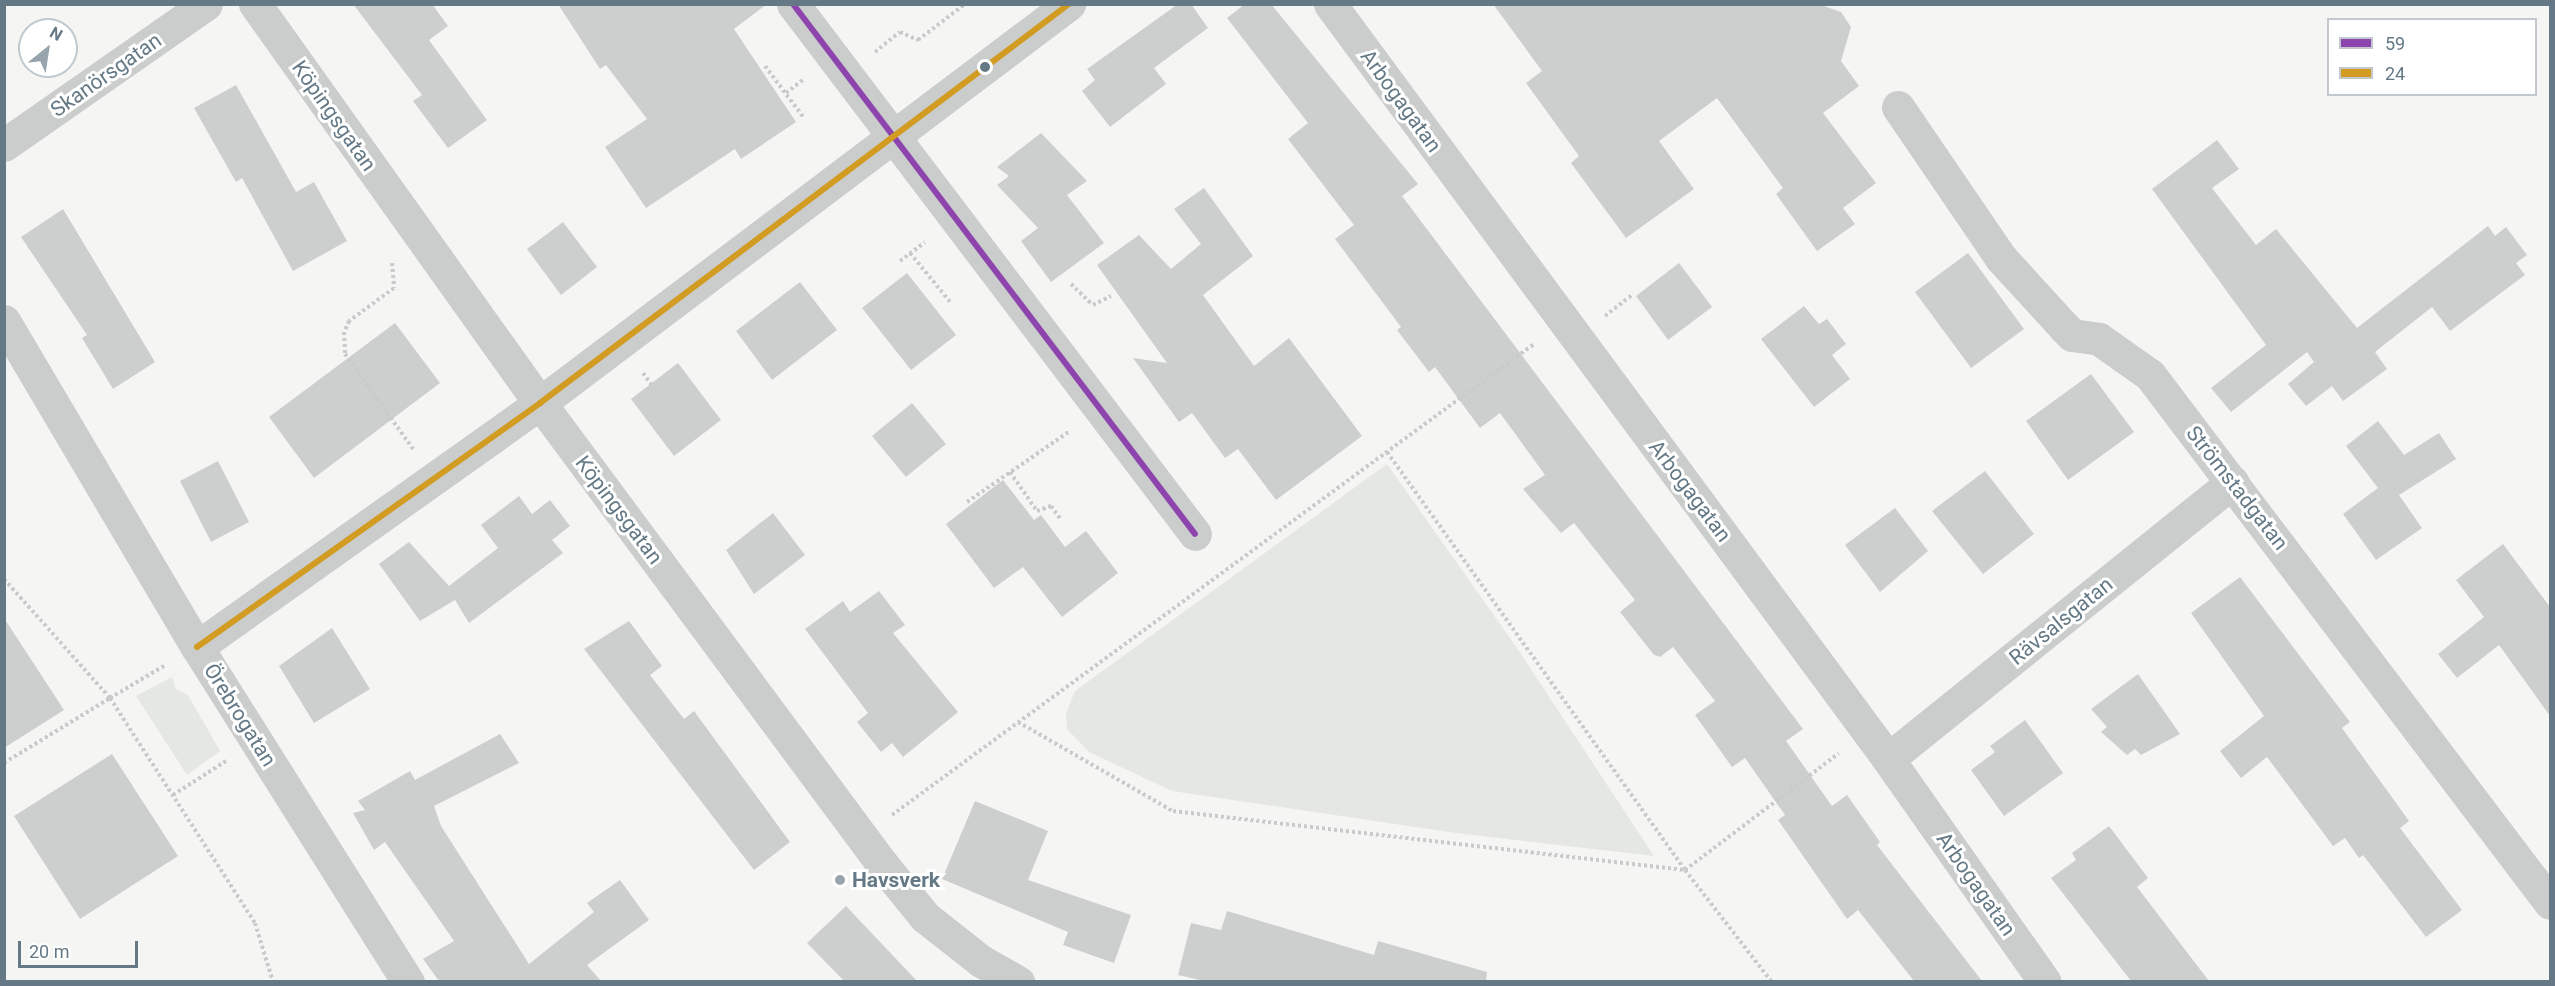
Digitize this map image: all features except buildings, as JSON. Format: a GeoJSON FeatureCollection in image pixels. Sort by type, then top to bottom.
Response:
{"type":"FeatureCollection","features":[{"type":"Feature","properties":{"kind":"street","name":"Skanörsgatan"},"geometry":{"type":"LineString","coordinates":[[4,145],[206,4]]}},
{"type":"Feature","properties":{"kind":"street","name":"Köpingsgatan"},"geometry":{"type":"LineString","coordinates":[[255,4],[540,403],[924,917],[981,962],[1018,981]]}},
{"type":"Feature","properties":{"kind":"street"},"geometry":{"type":"LineString","coordinates":[[793,4],[891,138],[1195,534]]}},
{"type":"Feature","properties":{"kind":"street"},"geometry":{"type":"LineString","coordinates":[[197,647],[540,403],[1069,4]]}},
{"type":"Feature","properties":{"kind":"street","name":"Arbogagatan"},"geometry":{"type":"LineString","coordinates":[[1330,4],[1888,759],[2045,981]]}},
{"type":"Feature","properties":{"kind":"street","name":"Strömstadgatan"},"geometry":{"type":"LineString","coordinates":[[1898,107],[2001,258],[2072,335],[2099,339],[2150,375],[2550,903]]}},
{"type":"Feature","properties":{"kind":"street","name":"Örebrogatan"},"geometry":{"type":"LineString","coordinates":[[4,321],[197,647],[408,981]]}},
{"type":"Feature","properties":{"kind":"street","name":"Rävsalsgatan"},"geometry":{"type":"LineString","coordinates":[[1888,759],[2233,482]]}},
{"type":"Feature","properties":{"kind":"path"},"geometry":{"type":"LineString","coordinates":[[845,75],[900,32],[918,40],[965,4]]}},
{"type":"Feature","properties":{"kind":"path"},"geometry":{"type":"LineString","coordinates":[[765,66],[804,118]]}},
{"type":"Feature","properties":{"kind":"path"},"geometry":{"type":"LineString","coordinates":[[900,261],[929,239]]}},
{"type":"Feature","properties":{"kind":"path"},"geometry":{"type":"LineString","coordinates":[[910,254],[951,303]]}},
{"type":"Feature","properties":{"kind":"path"},"geometry":{"type":"LineString","coordinates":[[392,259],[394,288],[349,321],[344,332],[345,354],[366,389],[435,478]]}},
{"type":"Feature","properties":{"kind":"path"},"geometry":{"type":"LineString","coordinates":[[1071,285],[1093,305],[1111,296]]}},
{"type":"Feature","properties":{"kind":"path"},"geometry":{"type":"LineString","coordinates":[[862,836],[1564,321]]}},
{"type":"Feature","properties":{"kind":"path"},"geometry":{"type":"LineString","coordinates":[[967,502],[1099,411]]}},
{"type":"Feature","properties":{"kind":"path"},"geometry":{"type":"LineString","coordinates":[[1387,452],[1685,870],[1772,981]]}},
{"type":"Feature","properties":{"kind":"path"},"geometry":{"type":"LineString","coordinates":[[1010,472],[1037,510],[1051,506],[1061,520]]}},
{"type":"Feature","properties":{"kind":"path"},"geometry":{"type":"LineString","coordinates":[[4,579],[110,698],[255,923],[273,981]]}},
{"type":"Feature","properties":{"kind":"path"},"geometry":{"type":"LineString","coordinates":[[4,763],[197,647]]}},
{"type":"Feature","properties":{"kind":"path"},"geometry":{"type":"LineString","coordinates":[[1018,722],[1173,811],[1685,870],[1867,732]]}},
{"type":"Feature","properties":{"kind":"path"},"geometry":{"type":"LineString","coordinates":[[173,795],[257,742]]}},
{"type":"Feature","properties":{"kind":"shaded area"},"geometry":{"type":"Polygon","coordinates":[[[1387,464],[1517,648],[1654,856],[1456,833],[1172,791],[1089,752],[1067,729],[1066,714],[1075,691],[1387,464]]]}},
{"type":"Feature","properties":{"kind":"shaded area"},"geometry":{"type":"Polygon","coordinates":[[[172,677],[176,689],[188,695],[220,751],[187,775],[136,696],[172,677]]]}},
{"type":"Feature","properties":{"kind":"transit line","name":"59"},"geometry":{"type":"LineString","coordinates":[[793,4],[1195,534]]}},
{"type":"Feature","properties":{"kind":"transit line","name":"24"},"geometry":{"type":"LineString","coordinates":[[197,647],[540,403],[1069,4]]}},
{"type":"Feature","properties":{"kind":"place","name":"Havsverk"},"geometry":{"type":"Point","coordinates":[840,880]}}]}
